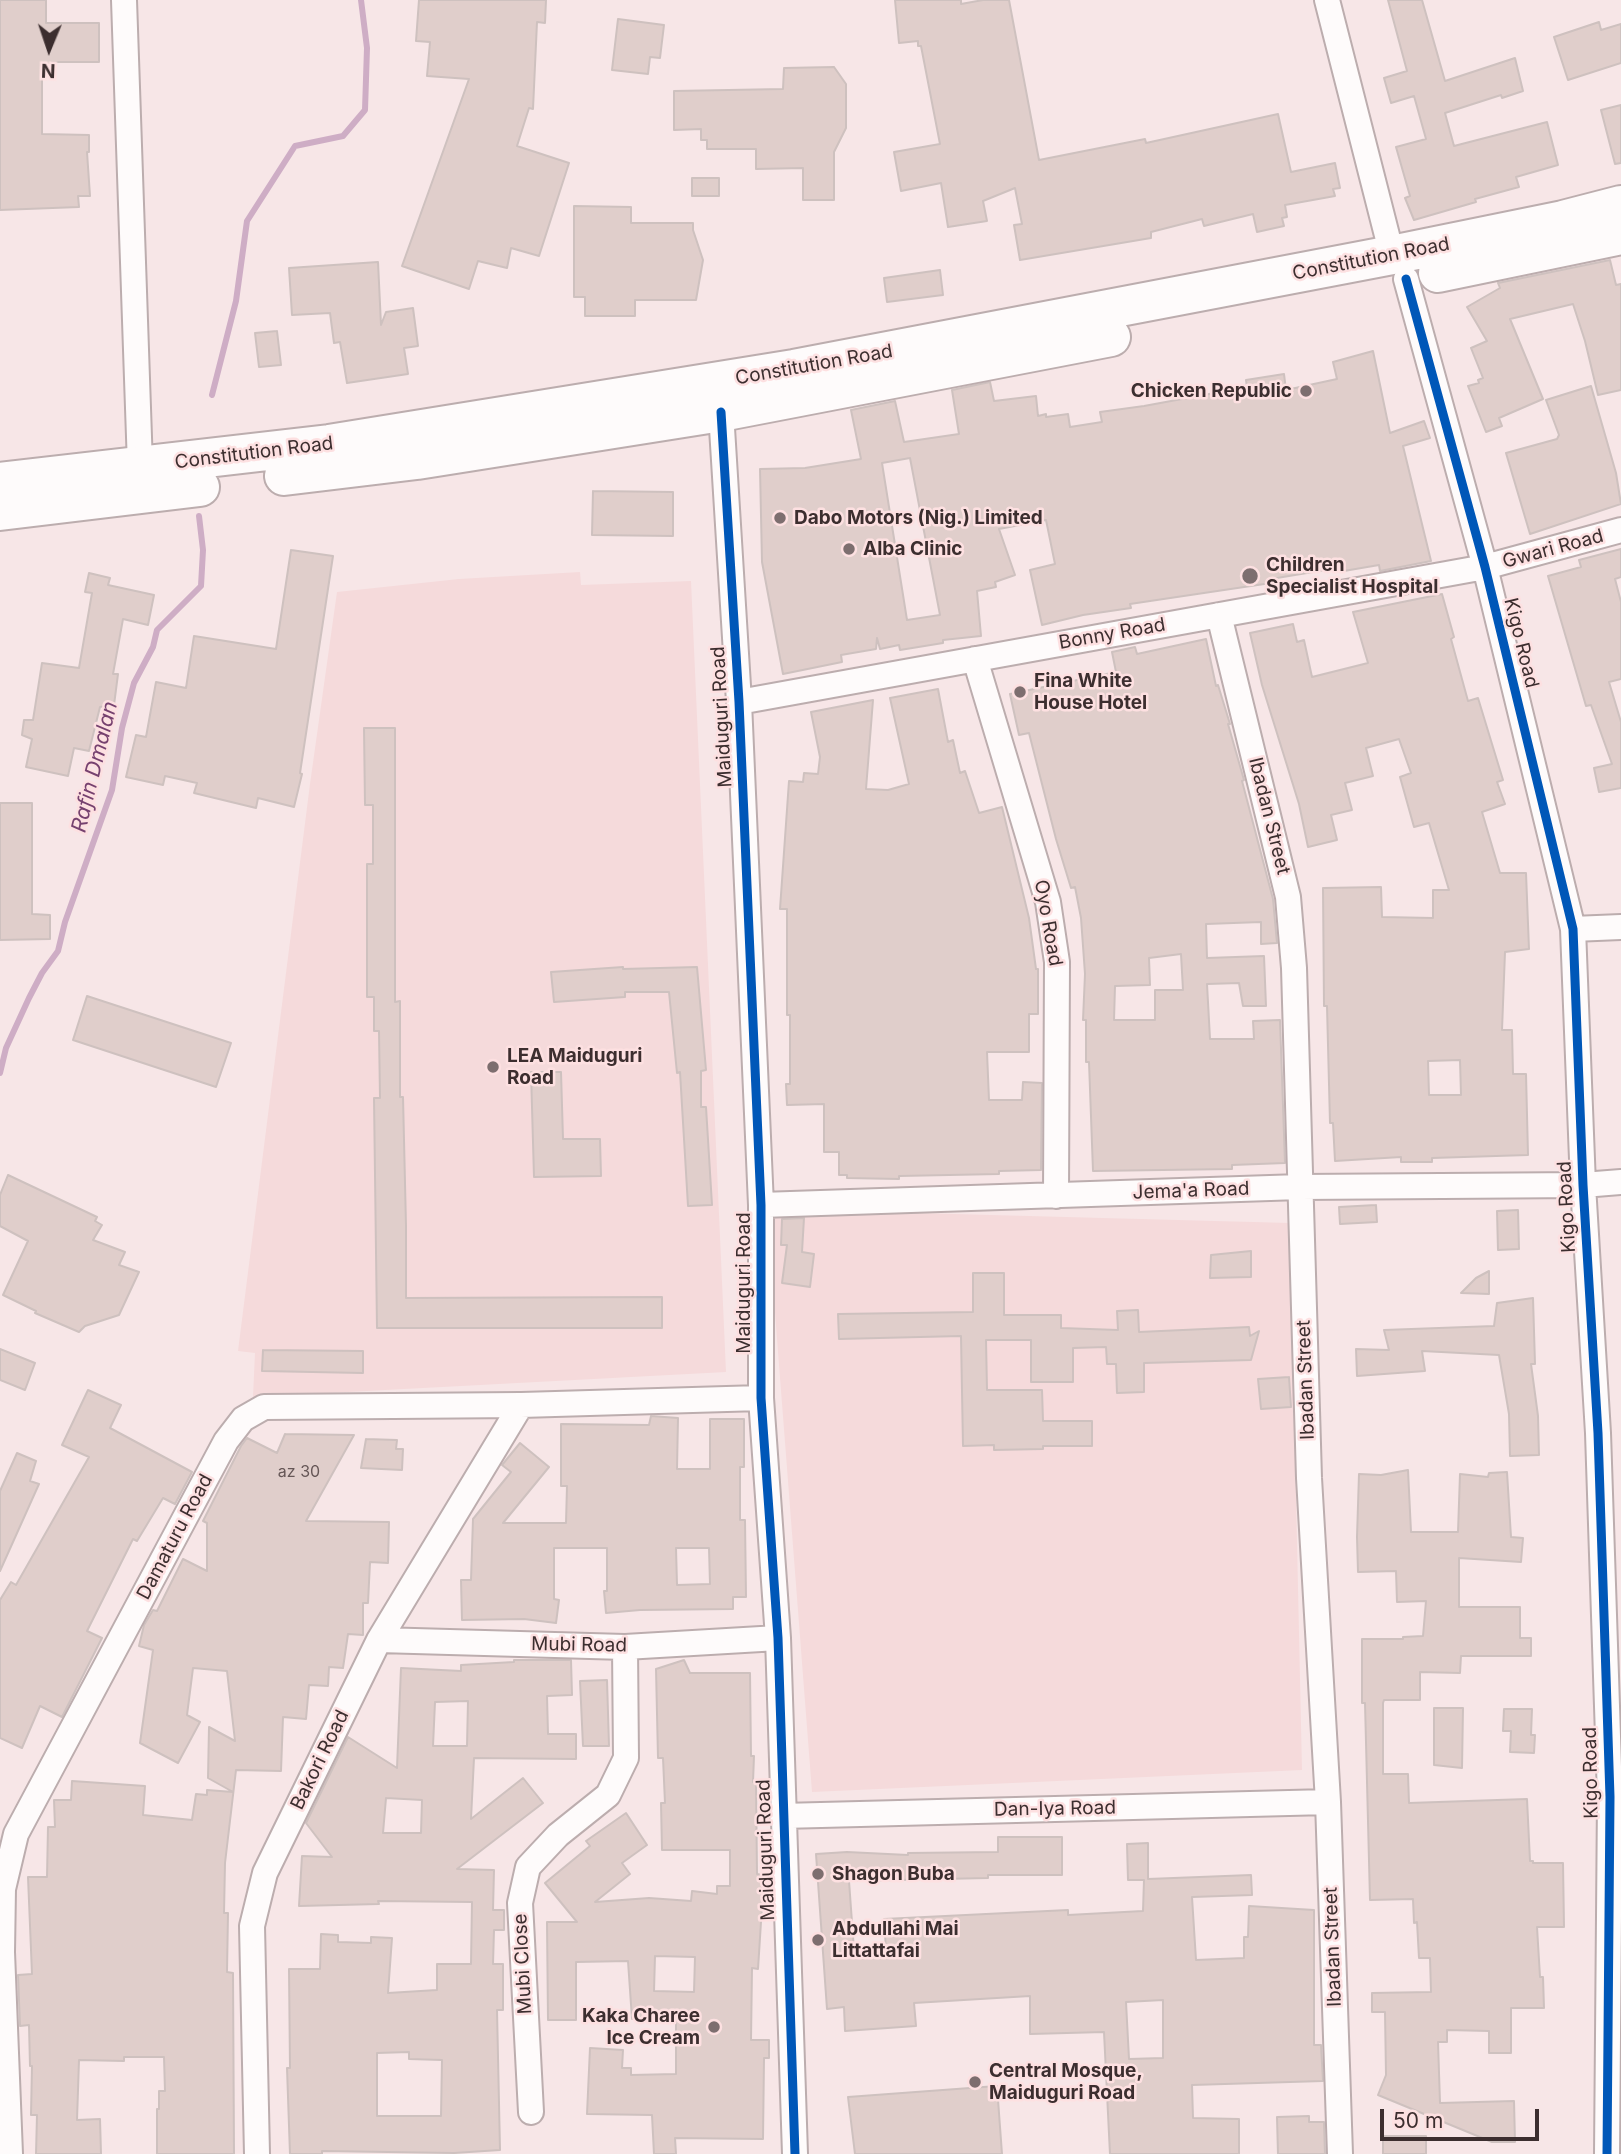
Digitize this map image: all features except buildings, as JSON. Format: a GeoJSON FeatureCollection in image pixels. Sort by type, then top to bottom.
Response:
{"type":"FeatureCollection","features":[{"type":"Feature","properties":{"kind":"main road","name":"Constitution Road"},"geometry":{"type":"LineString","coordinates":[[0,512],[188,475],[238,468],[417,460],[721,412],[1399,267],[1621,205]]}},
{"type":"Feature","properties":{"kind":"main road","name":"Constitution Road"},"geometry":{"type":"LineString","coordinates":[[238,468],[328,444],[781,372],[1399,267],[1621,235]]}},
{"type":"Feature","properties":{"kind":"main road","name":"Constitution Road"},"geometry":{"type":"LineString","coordinates":[[0,482],[140,466],[188,475]]}},
{"type":"Feature","properties":{"kind":"street"},"geometry":{"type":"LineString","coordinates":[[124,0],[140,466]]}},
{"type":"Feature","properties":{"kind":"street","name":"Kigo Road"},"geometry":{"type":"LineString","coordinates":[[1327,0],[1399,267],[1485,567],[1573,929],[1583,1185],[1609,1433],[1607,2154]]}},
{"type":"Feature","properties":{"kind":"street","name":"Maiduguri Road"},"geometry":{"type":"LineString","coordinates":[[721,412],[739,702],[761,1205],[761,1398],[778,1638],[795,2154]]}},
{"type":"Feature","properties":{"kind":"street","name":"Gwari Road"},"geometry":{"type":"LineString","coordinates":[[1485,567],[1621,530]]}},
{"type":"Feature","properties":{"kind":"street","name":"Bonny Road"},"geometry":{"type":"LineString","coordinates":[[739,702],[1485,567]]}},
{"type":"Feature","properties":{"kind":"street","name":"Ibadan Street"},"geometry":{"type":"LineString","coordinates":[[1219,615],[1289,897],[1294,968],[1309,1478],[1328,1802],[1340,2154]]}},
{"type":"Feature","properties":{"kind":"street","name":"Oyo Road"},"geometry":{"type":"LineString","coordinates":[[975,659],[1048,902],[1057,962],[1056,1196]]}},
{"type":"Feature","properties":{"kind":"street"},"geometry":{"type":"LineString","coordinates":[[1573,929],[1621,927]]}},
{"type":"Feature","properties":{"kind":"street","name":"Jema'a Road"},"geometry":{"type":"LineString","coordinates":[[761,1205],[1300,1187],[1583,1185],[1621,1182]]}},
{"type":"Feature","properties":{"kind":"street","name":"Damaturu Road"},"geometry":{"type":"LineString","coordinates":[[10,2154],[2,1952],[3,1889],[16,1834],[226,1441],[243,1419],[264,1407],[521,1405],[761,1398]]}},
{"type":"Feature","properties":{"kind":"street","name":"Bakori Road"},"geometry":{"type":"LineString","coordinates":[[257,2154],[252,1926],[265,1873],[379,1640],[521,1405]]}},
{"type":"Feature","properties":{"kind":"street","name":"Mubi Road"},"geometry":{"type":"LineString","coordinates":[[379,1640],[625,1647],[778,1638]]}},
{"type":"Feature","properties":{"kind":"street","name":"Mubi Close"},"geometry":{"type":"LineString","coordinates":[[531,2112],[520,1903],[528,1867],[558,1835],[608,1795],[626,1758],[625,1647]]}},
{"type":"Feature","properties":{"kind":"street","name":"Dan-Iya Road"},"geometry":{"type":"LineString","coordinates":[[782,1816],[1328,1802]]}},
{"type":"Feature","properties":{"kind":"shaded area","name":"LEA Maiduguri Road"},"geometry":{"type":"Polygon","coordinates":[[[580,572],[581,585],[691,581],[726,1372],[253,1397],[255,1353],[238,1351],[337,592],[459,579],[580,572]]]}},
{"type":"Feature","properties":{"kind":"shaded area"},"geometry":{"type":"Polygon","coordinates":[[[767,1209],[1290,1223],[1302,1770],[812,1792],[767,1209]]]}},
{"type":"Feature","properties":{"kind":"waterway"},"geometry":{"type":"LineString","coordinates":[[212,395],[236,301],[247,221],[295,146],[343,136],[365,110],[367,48],[361,0]]}},
{"type":"Feature","properties":{"kind":"waterway","name":"Rafin Dmalan"},"geometry":{"type":"LineString","coordinates":[[0,1073],[6,1048],[29,998],[58,951],[65,922],[112,790],[122,728],[134,683],[153,647],[157,630],[201,586],[203,550],[199,516]]}},
{"type":"Feature","properties":{"kind":"cycle path"},"geometry":{"type":"LineString","coordinates":[[1406,279],[1485,567],[1573,929],[1583,1185],[1598,1433],[1610,1797],[1607,2154]]}},
{"type":"Feature","properties":{"kind":"cycle path"},"geometry":{"type":"LineString","coordinates":[[721,412],[739,702],[761,1205],[761,1398],[778,1638],[795,2154]]}},
{"type":"Feature","properties":{"kind":"place","name":"Chicken Republic"},"geometry":{"type":"Point","coordinates":[1306,391]}},
{"type":"Feature","properties":{"kind":"place","name":"Dabo Motors (Nig.) Limited"},"geometry":{"type":"Point","coordinates":[780,518]}},
{"type":"Feature","properties":{"kind":"place","name":"Alba Clinic"},"geometry":{"type":"Point","coordinates":[849,549]}},
{"type":"Feature","properties":{"kind":"place","name":"Children Specialist Hospital"},"geometry":{"type":"Point","coordinates":[1250,576]}},
{"type":"Feature","properties":{"kind":"place","name":"Fina White House Hotel"},"geometry":{"type":"Point","coordinates":[1020,692]}},
{"type":"Feature","properties":{"kind":"place","name":"LEA Maiduguri Road"},"geometry":{"type":"Point","coordinates":[493,1067]}},
{"type":"Feature","properties":{"kind":"place","name":"Shagon Buba"},"geometry":{"type":"Point","coordinates":[818,1874]}},
{"type":"Feature","properties":{"kind":"place","name":"Abdullahi Mai Littattafai"},"geometry":{"type":"Point","coordinates":[818,1940]}},
{"type":"Feature","properties":{"kind":"place","name":"Kaka Charee Ice Cream"},"geometry":{"type":"Point","coordinates":[714,2027]}},
{"type":"Feature","properties":{"kind":"place","name":"Central Mosque, Maiduguri Road"},"geometry":{"type":"Point","coordinates":[975,2082]}}]}
